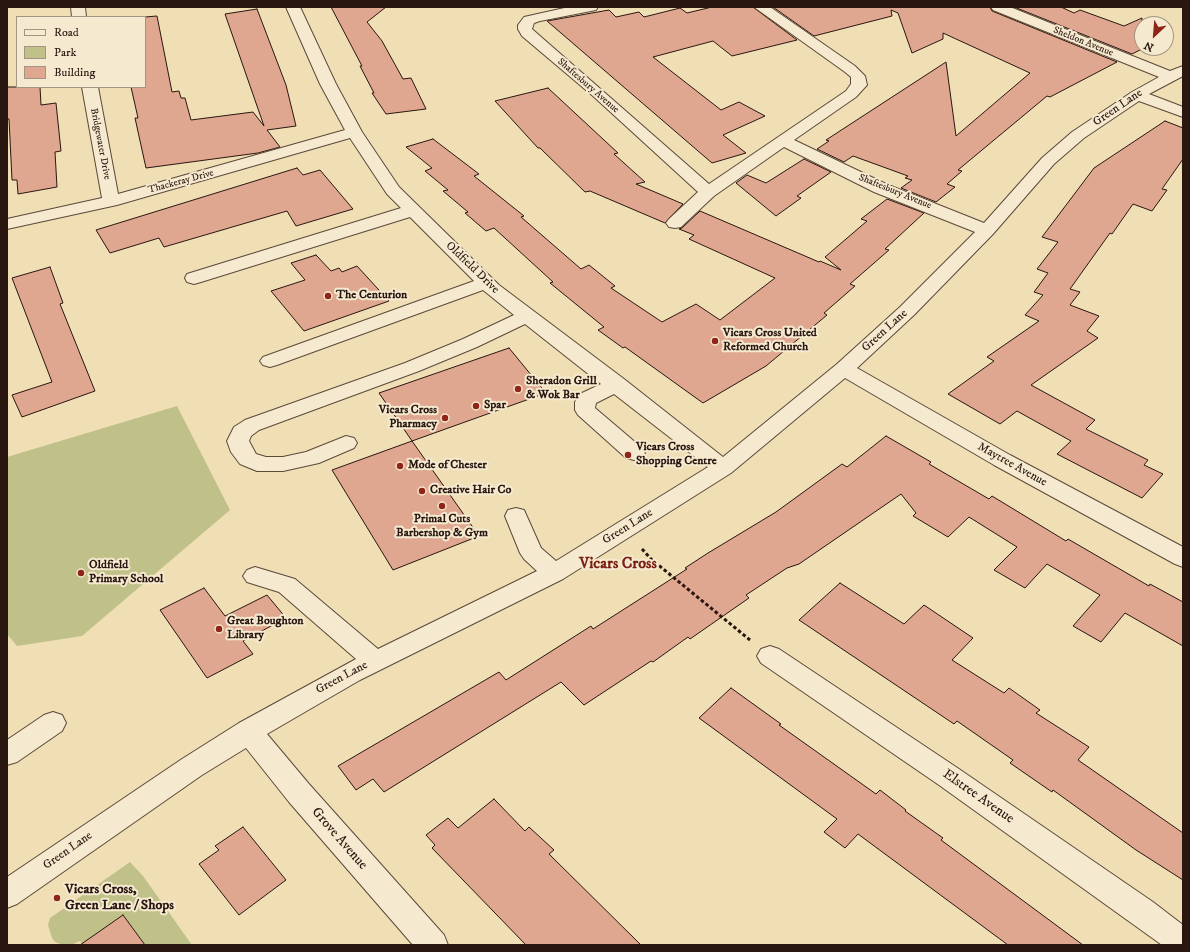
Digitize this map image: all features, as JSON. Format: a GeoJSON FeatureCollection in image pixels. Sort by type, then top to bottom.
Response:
{"type":"FeatureCollection","features":[{"type":"Feature","properties":{"kind":"street","name":"Oldfield Drive"},"geometry":{"type":"LineString","coordinates":[[293,7],[328,84],[354,132],[393,190],[486,283],[723,468]]}},
{"type":"Feature","properties":{"kind":"street","name":"Shaftesbury Avenue"},"geometry":{"type":"LineString","coordinates":[[591,7],[537,17],[529,20],[525,25],[525,29],[527,33],[598,93],[708,192]]}},
{"type":"Feature","properties":{"kind":"street"},"geometry":{"type":"LineString","coordinates":[[675,223],[708,192],[851,94],[859,85],[858,76],[850,69],[761,7]]}},
{"type":"Feature","properties":{"kind":"street","name":"Sheldon Avenue"},"geometry":{"type":"LineString","coordinates":[[998,7],[1176,73]]}},
{"type":"Feature","properties":{"kind":"street","name":"Green Lane"},"geometry":{"type":"LineString","coordinates":[[7,894],[118,817],[248,731],[318,690],[555,573],[723,468],[844,368],[908,311],[987,230],[1048,161],[1078,135],[1137,95],[1176,73]]}},
{"type":"Feature","properties":{"kind":"street","name":"Bridgewater Drive"},"geometry":{"type":"LineString","coordinates":[[90,88],[111,201]]}},
{"type":"Feature","properties":{"kind":"street"},"geometry":{"type":"LineString","coordinates":[[1137,95],[1183,112]]}},
{"type":"Feature","properties":{"kind":"street","name":"Thackeray Drive"},"geometry":{"type":"LineString","coordinates":[[7,224],[111,201],[204,176],[354,132]]}},
{"type":"Feature","properties":{"kind":"street","name":"Shaftesbury Avenue"},"geometry":{"type":"LineString","coordinates":[[783,141],[880,188],[987,230]]}},
{"type":"Feature","properties":{"kind":"street"},"geometry":{"type":"LineString","coordinates":[[194,278],[413,210]]}},
{"type":"Feature","properties":{"kind":"street"},"geometry":{"type":"LineString","coordinates":[[270,361],[486,283]]}},
{"type":"Feature","properties":{"kind":"street"},"geometry":{"type":"LineString","coordinates":[[346,443],[311,458],[284,464],[266,465],[257,464],[248,459],[242,452],[238,441],[242,432],[252,425],[412,367],[470,343],[527,316]]}},
{"type":"Feature","properties":{"kind":"street","name":"Maytree Avenue"},"geometry":{"type":"LineString","coordinates":[[844,368],[1002,460],[1183,558]]}},
{"type":"Feature","properties":{"kind":"street"},"geometry":{"type":"LineString","coordinates":[[617,384],[589,398],[585,402],[585,410],[634,453]]}},
{"type":"Feature","properties":{"kind":"street"},"geometry":{"type":"LineString","coordinates":[[516,516],[532,553],[555,573]]}},
{"type":"Feature","properties":{"kind":"street"},"geometry":{"type":"LineString","coordinates":[[255,576],[287,585],[375,661]]}},
{"type":"Feature","properties":{"kind":"street","name":"Elstree Avenue"},"geometry":{"type":"LineString","coordinates":[[770,656],[956,782],[1142,912],[1183,943]]}},
{"type":"Feature","properties":{"kind":"street"},"geometry":{"type":"LineString","coordinates":[[7,754],[53,724]]}},
{"type":"Feature","properties":{"kind":"street","name":"Grove Avenue"},"geometry":{"type":"LineString","coordinates":[[248,731],[299,793],[432,945]]}},
{"type":"Feature","properties":{"kind":"path"},"geometry":{"type":"LineString","coordinates":[[623,530],[651,559],[770,656]]}},
{"type":"Feature","properties":{"kind":"green space","name":"Oldfield Primary School"},"geometry":{"type":"Polygon","coordinates":[[[177,406],[230,510],[82,636],[17,646],[7,634],[7,457],[177,406]]]}},
{"type":"Feature","properties":{"kind":"green space"},"geometry":{"type":"Polygon","coordinates":[[[130,862],[143,876],[192,945],[145,945],[123,915],[82,944],[80,941],[71,945],[63,945],[55,942],[52,938],[48,925],[50,918],[130,862]]]}},
{"type":"Feature","properties":{"kind":"building"},"geometry":{"type":"Polygon","coordinates":[[[331,7],[386,7],[367,22],[382,41],[403,79],[411,78],[426,109],[386,114],[372,93],[374,93],[360,66],[362,66],[331,7]]]}},
{"type":"Feature","properties":{"kind":"building"},"geometry":{"type":"Polygon","coordinates":[[[712,7],[753,7],[797,40],[732,56],[713,41],[653,57],[721,110],[739,102],[765,116],[723,135],[746,153],[712,163],[547,21],[609,10],[616,17],[639,12],[644,17],[680,8],[687,13],[712,7]]]}},
{"type":"Feature","properties":{"kind":"building"},"geometry":{"type":"Polygon","coordinates":[[[773,7],[990,7],[992,11],[1117,62],[1050,97],[1047,96],[958,170],[962,171],[947,184],[955,187],[936,202],[901,188],[912,180],[905,178],[908,176],[853,156],[844,162],[817,149],[829,141],[826,140],[946,62],[956,136],[1030,73],[943,33],[943,39],[912,53],[898,13],[891,10],[892,16],[814,36],[773,7]]]}},
{"type":"Feature","properties":{"kind":"building"},"geometry":{"type":"Polygon","coordinates":[[[1014,7],[1061,7],[1074,13],[1080,10],[1124,26],[1134,22],[1134,53],[1132,54],[1014,7]]]}},
{"type":"Feature","properties":{"kind":"building"},"geometry":{"type":"Polygon","coordinates":[[[257,9],[286,85],[296,126],[267,130],[280,147],[258,153],[146,168],[135,118],[138,118],[131,88],[146,88],[146,17],[157,16],[172,92],[179,91],[181,98],[185,98],[191,120],[253,112],[264,126],[225,14],[257,9]]]}},
{"type":"Feature","properties":{"kind":"building"},"geometry":{"type":"Polygon","coordinates":[[[7,87],[40,88],[41,105],[56,103],[61,151],[55,152],[57,187],[18,194],[17,180],[12,180],[9,119],[7,119],[7,87]]]}},
{"type":"Feature","properties":{"kind":"building"},"geometry":{"type":"Polygon","coordinates":[[[548,88],[618,153],[614,154],[645,182],[636,184],[683,204],[665,223],[590,191],[585,192],[540,148],[538,148],[495,101],[548,88]]]}},
{"type":"Feature","properties":{"kind":"building"},"geometry":{"type":"Polygon","coordinates":[[[1165,121],[1183,128],[1183,159],[1162,189],[1167,190],[1152,211],[1133,204],[1112,234],[1110,233],[1070,289],[1080,292],[1070,305],[1099,316],[1087,331],[1098,338],[1031,385],[1095,420],[1086,429],[1148,460],[1144,465],[1163,474],[1142,498],[1057,454],[1071,441],[1017,411],[1000,424],[948,394],[994,361],[987,357],[1039,321],[1025,315],[1043,295],[1034,292],[1048,273],[1037,269],[1058,242],[1042,237],[1094,168],[1165,121]]]}},
{"type":"Feature","properties":{"kind":"building"},"geometry":{"type":"Polygon","coordinates":[[[433,139],[479,174],[474,176],[524,216],[521,217],[581,269],[589,265],[615,286],[611,288],[662,322],[696,304],[720,320],[775,278],[689,239],[694,235],[679,229],[700,211],[841,270],[825,257],[867,221],[861,219],[887,199],[924,213],[885,249],[889,250],[850,284],[855,286],[824,313],[827,315],[766,366],[703,403],[625,347],[623,348],[598,330],[604,327],[550,283],[553,282],[494,228],[486,231],[465,213],[468,212],[443,191],[448,190],[425,171],[432,168],[406,147],[433,139]]]}},
{"type":"Feature","properties":{"kind":"building"},"geometry":{"type":"Polygon","coordinates":[[[804,159],[831,172],[797,196],[801,198],[776,216],[736,183],[747,175],[766,183],[804,159]]]}},
{"type":"Feature","properties":{"kind":"building"},"geometry":{"type":"Polygon","coordinates":[[[297,168],[303,175],[320,170],[353,209],[296,226],[287,211],[164,247],[159,238],[110,253],[96,230],[297,168]]]}},
{"type":"Feature","properties":{"kind":"building","name":"The Centurion"},"geometry":{"type":"Polygon","coordinates":[[[316,255],[331,271],[339,268],[342,272],[357,266],[389,301],[304,331],[271,291],[305,280],[291,263],[316,255]]]}},
{"type":"Feature","properties":{"kind":"building"},"geometry":{"type":"Polygon","coordinates":[[[50,267],[63,303],[60,304],[95,391],[22,417],[12,395],[52,382],[12,278],[50,267]]]}},
{"type":"Feature","properties":{"kind":"building"},"geometry":{"type":"Polygon","coordinates":[[[509,348],[546,393],[412,441],[379,393],[509,348]]]}},
{"type":"Feature","properties":{"kind":"building"},"geometry":{"type":"Polygon","coordinates":[[[886,436],[931,462],[929,464],[989,499],[992,496],[1066,541],[1068,539],[1149,586],[1150,584],[1183,602],[1183,646],[1125,613],[1101,642],[1073,626],[1100,595],[1047,564],[1025,588],[994,570],[1017,547],[969,517],[948,537],[913,516],[916,513],[901,494],[799,564],[787,568],[746,595],[749,598],[690,639],[688,637],[653,662],[651,661],[584,705],[561,682],[384,792],[373,779],[356,790],[338,766],[499,672],[506,680],[591,626],[593,629],[687,569],[685,568],[708,553],[776,512],[842,464],[847,467],[886,436]]]}},
{"type":"Feature","properties":{"kind":"building"},"geometry":{"type":"Polygon","coordinates":[[[412,441],[479,536],[393,570],[332,470],[412,441]]]}},
{"type":"Feature","properties":{"kind":"building"},"geometry":{"type":"Polygon","coordinates":[[[840,583],[904,624],[924,605],[973,638],[952,660],[1004,693],[1009,688],[1040,710],[1036,713],[1089,747],[1078,760],[1183,833],[1183,880],[1136,850],[1053,790],[1052,792],[1010,763],[1013,760],[957,721],[954,724],[799,620],[840,583]]]}},
{"type":"Feature","properties":{"kind":"building","name":"Great Boughton Library"},"geometry":{"type":"Polygon","coordinates":[[[204,588],[225,616],[267,595],[286,618],[243,641],[253,654],[207,678],[160,610],[204,588]]]}},
{"type":"Feature","properties":{"kind":"building"},"geometry":{"type":"Polygon","coordinates":[[[731,688],[781,724],[779,725],[876,794],[880,790],[906,810],[905,811],[943,838],[941,840],[1083,945],[1008,945],[858,834],[845,848],[824,832],[837,819],[699,718],[731,688]]]}},
{"type":"Feature","properties":{"kind":"building"},"geometry":{"type":"Polygon","coordinates":[[[494,799],[525,831],[529,827],[554,850],[549,854],[641,945],[526,945],[432,848],[435,845],[426,835],[448,818],[458,828],[494,799]]]}},
{"type":"Feature","properties":{"kind":"building"},"geometry":{"type":"Polygon","coordinates":[[[243,827],[286,880],[239,915],[199,864],[219,850],[215,846],[243,827]]]}},
{"type":"Feature","properties":{"kind":"building"},"geometry":{"type":"Polygon","coordinates":[[[123,915],[145,945],[80,945],[123,915]]]}},
{"type":"Feature","properties":{"kind":"place","name":"The Centurion"},"geometry":{"type":"Point","coordinates":[328,296]}},
{"type":"Feature","properties":{"kind":"place","name":"Vicars Cross United Reformed Church"},"geometry":{"type":"Point","coordinates":[715,341]}},
{"type":"Feature","properties":{"kind":"place","name":"Sheradon Grill & Wok Bar"},"geometry":{"type":"Point","coordinates":[518,389]}},
{"type":"Feature","properties":{"kind":"place","name":"Spar"},"geometry":{"type":"Point","coordinates":[476,406]}},
{"type":"Feature","properties":{"kind":"place","name":"Vicars Cross Pharmacy"},"geometry":{"type":"Point","coordinates":[445,418]}},
{"type":"Feature","properties":{"kind":"place","name":"Vicars Cross Shopping Centre"},"geometry":{"type":"Point","coordinates":[628,455]}},
{"type":"Feature","properties":{"kind":"place","name":"Mode of Chester"},"geometry":{"type":"Point","coordinates":[400,466]}},
{"type":"Feature","properties":{"kind":"place","name":"Creative Hair Co"},"geometry":{"type":"Point","coordinates":[422,491]}},
{"type":"Feature","properties":{"kind":"place","name":"Primal Cuts Barbershop & Gym"},"geometry":{"type":"Point","coordinates":[442,506]}},
{"type":"Feature","properties":{"kind":"place","name":"Oldfield Primary School"},"geometry":{"type":"Point","coordinates":[81,573]}},
{"type":"Feature","properties":{"kind":"place","name":"Great Boughton Library"},"geometry":{"type":"Point","coordinates":[219,629]}},
{"type":"Feature","properties":{"kind":"place","name":"Vicars Cross, Green Lane / Shops"},"geometry":{"type":"Point","coordinates":[57,898]}},
{"type":"Feature","properties":{"kind":"district","name":"Vicars Cross"},"geometry":{"type":"Point","coordinates":[618,565]}}]}
